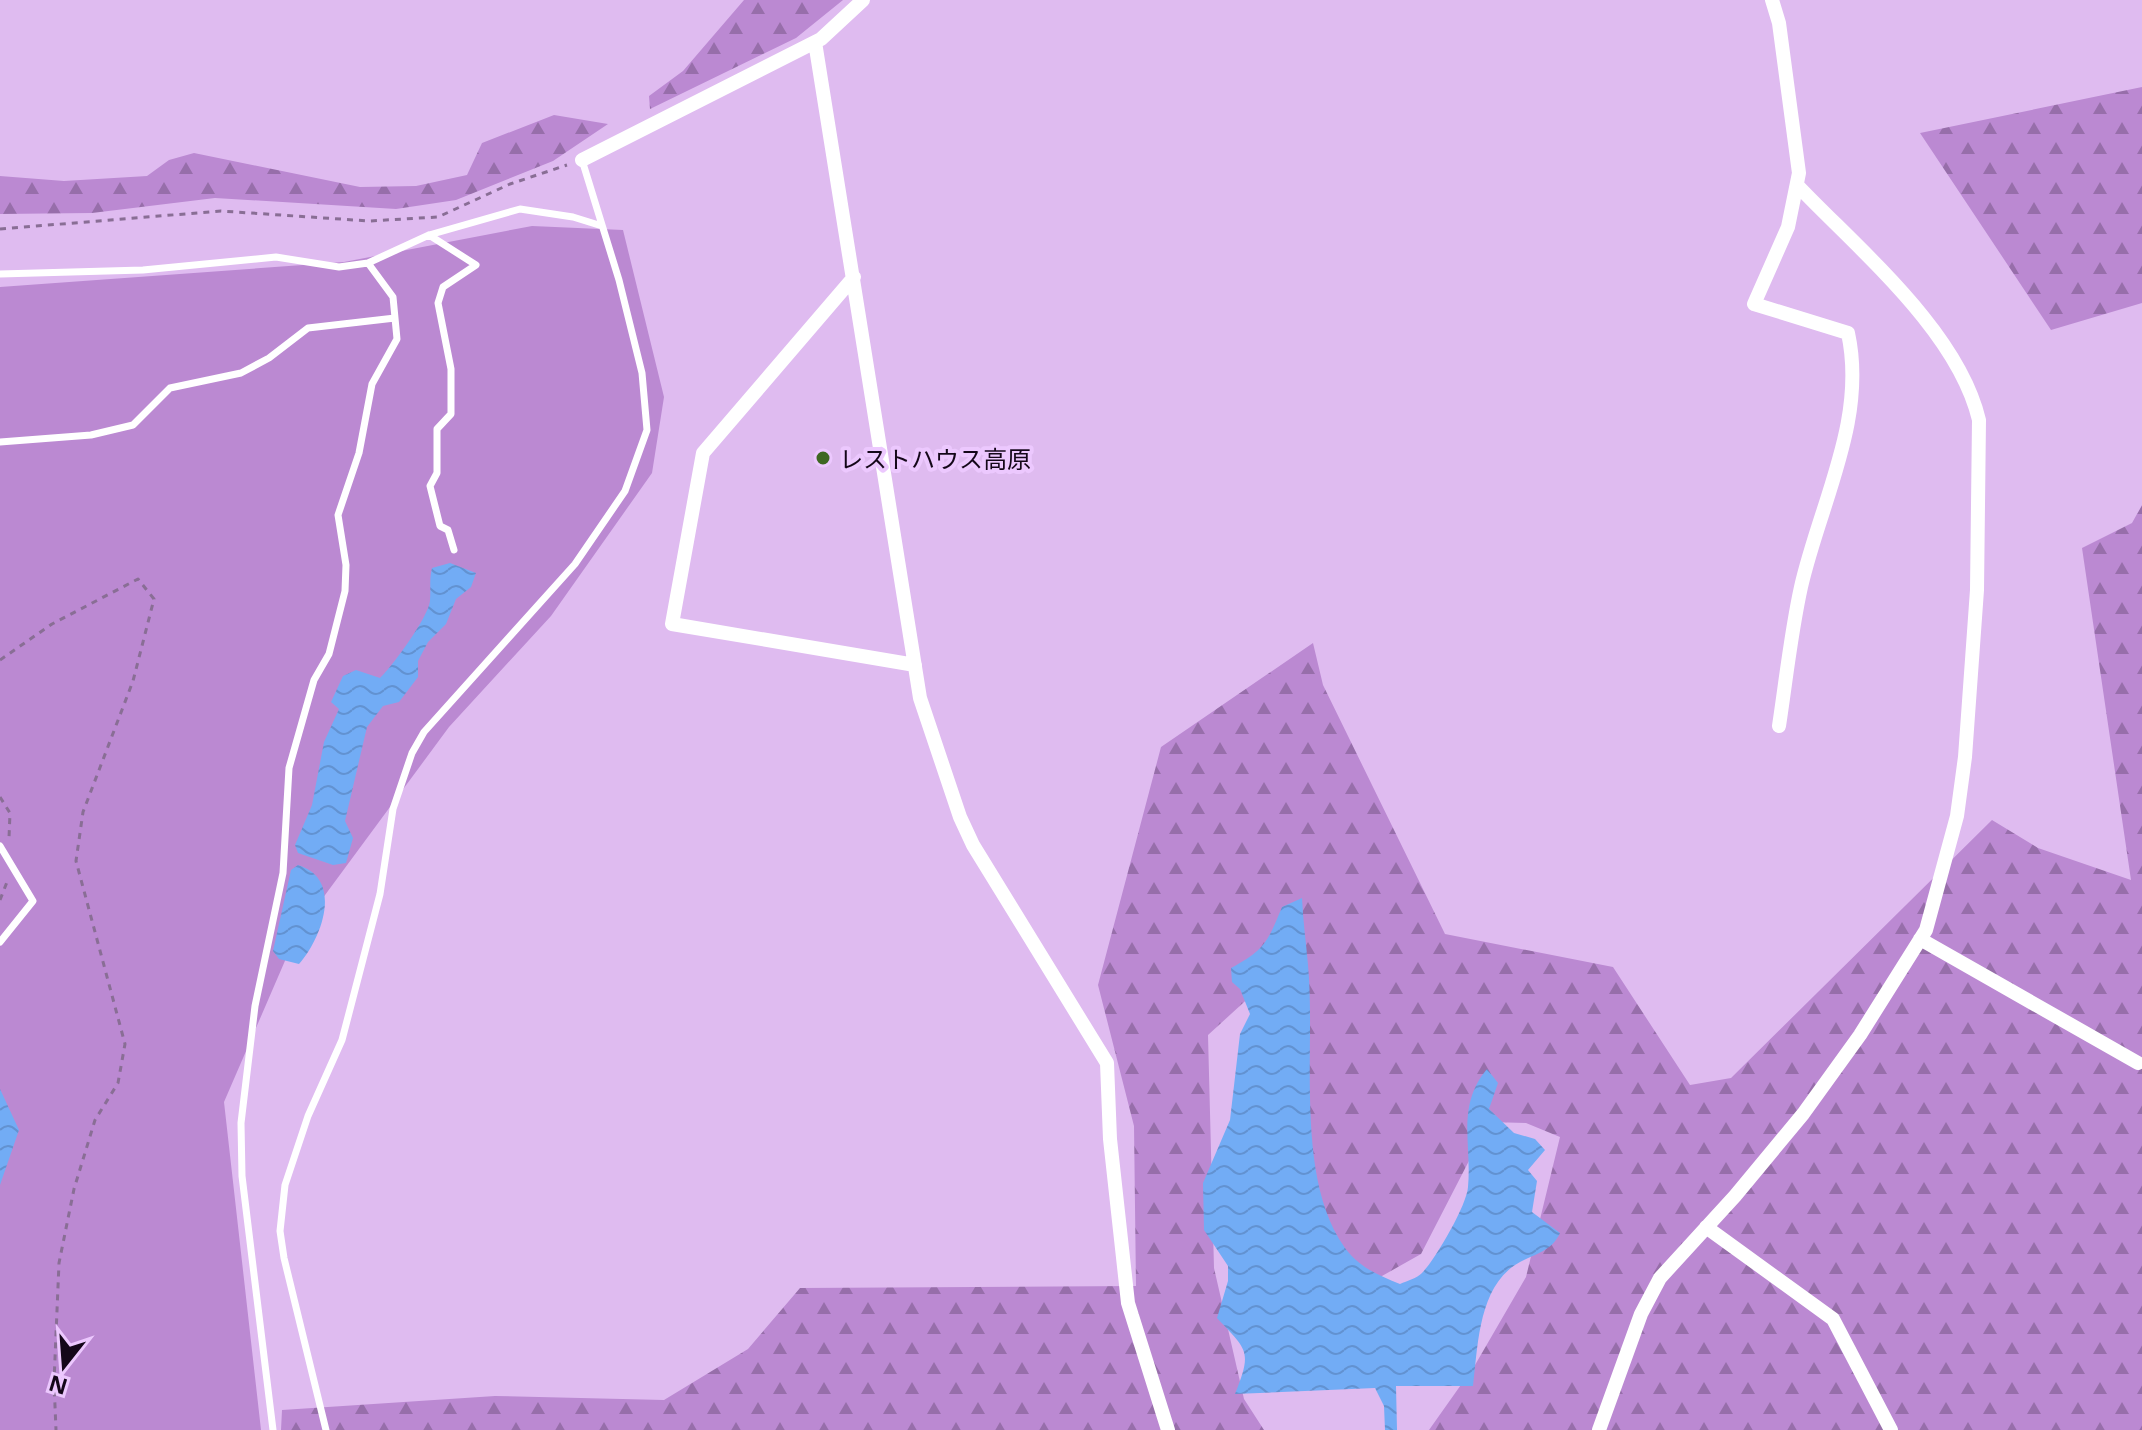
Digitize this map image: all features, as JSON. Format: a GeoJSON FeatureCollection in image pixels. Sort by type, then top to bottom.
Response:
{"type":"FeatureCollection","features":[{"type":"Feature","properties":{"kind":"street"},"geometry":{"type":"LineString","coordinates":[[582,160],[815,42],[863,0]]}},
{"type":"Feature","properties":{"kind":"street"},"geometry":{"type":"LineString","coordinates":[[1772,0],[1779,23],[1799,173],[1788,227],[1754,304],[1848,333],[1854,362],[1851,418],[1800,589],[1779,726]]}},
{"type":"Feature","properties":{"kind":"street"},"geometry":{"type":"LineString","coordinates":[[815,42],[920,698],[966,831],[1107,1063],[1110,1139],[1128,1303],[1168,1430]]}},
{"type":"Feature","properties":{"kind":"street"},"geometry":{"type":"LineString","coordinates":[[1599,1430],[1641,1314],[1660,1278],[1803,1114],[1860,1035],[1920,939],[1940,888],[1957,816],[1965,757],[1977,590],[1979,420],[1973,395],[1932,331],[1797,185]]}},
{"type":"Feature","properties":{"kind":"street"},"geometry":{"type":"LineString","coordinates":[[854,277],[703,453],[672,624],[915,665]]}},
{"type":"Feature","properties":{"kind":"street"},"geometry":{"type":"LineString","coordinates":[[1920,939],[2138,1063]]}},
{"type":"Feature","properties":{"kind":"street"},"geometry":{"type":"LineString","coordinates":[[1706,1227],[1833,1319],[1891,1430]]}},
{"type":"Feature","properties":{"kind":"lane"},"geometry":{"type":"LineString","coordinates":[[326,1430],[280,1231],[285,1185],[308,1116],[342,1040],[380,894],[393,809],[412,753],[424,732],[475,671],[575,564],[634,471],[647,430],[642,373],[582,160]]}},
{"type":"Feature","properties":{"kind":"lane"},"geometry":{"type":"LineString","coordinates":[[0,274],[143,270],[276,257],[339,267],[368,263],[429,235],[520,209],[573,217],[602,226]]}},
{"type":"Feature","properties":{"kind":"lane"},"geometry":{"type":"LineString","coordinates":[[429,235],[476,265],[443,287],[438,303],[451,369],[451,414],[437,429],[437,473],[430,486],[440,526],[448,530],[454,550]]}},
{"type":"Feature","properties":{"kind":"lane"},"geometry":{"type":"LineString","coordinates":[[273,1430],[242,1176],[241,1123],[255,1006],[283,873],[289,768],[314,680],[329,654],[345,591],[346,565],[338,515],[359,453],[372,384],[397,339],[393,297],[368,263]]}},
{"type":"Feature","properties":{"kind":"lane"},"geometry":{"type":"LineString","coordinates":[[0,442],[91,435],[133,425],[170,388],[241,373],[269,358],[308,328],[395,318]]}},
{"type":"Feature","properties":{"kind":"lane"},"geometry":{"type":"LineString","coordinates":[[0,846],[33,901],[0,942]]}},
{"type":"Feature","properties":{"kind":"path"},"geometry":{"type":"LineString","coordinates":[[0,229],[221,211],[369,221],[438,217],[510,184],[582,160]]}},
{"type":"Feature","properties":{"kind":"path"},"geometry":{"type":"LineString","coordinates":[[0,660],[52,624],[138,579],[154,599],[133,681],[83,812],[76,861],[125,1044],[118,1083],[95,1120],[74,1189],[59,1263],[54,1382],[56,1430]]}},
{"type":"Feature","properties":{"kind":"green space"},"geometry":{"type":"Polygon","coordinates":[[[744,0],[843,0],[796,38],[650,109],[649,96],[683,71],[744,0]]]}},
{"type":"Feature","properties":{"kind":"green space"},"geometry":{"type":"Polygon","coordinates":[[[2142,87],[2142,303],[2051,330],[1920,133],[2142,87]]]}},
{"type":"Feature","properties":{"kind":"green space"},"geometry":{"type":"Polygon","coordinates":[[[554,115],[608,124],[553,161],[456,200],[396,209],[215,198],[92,213],[0,214],[0,176],[64,181],[147,176],[169,160],[194,153],[360,187],[416,186],[467,175],[482,143],[554,115]]]}},
{"type":"Feature","properties":{"kind":"green space"},"geometry":{"type":"Polygon","coordinates":[[[532,226],[623,230],[664,397],[652,473],[551,616],[449,727],[297,933],[224,1102],[261,1430],[0,1430],[0,287],[344,262],[532,226]]]}},
{"type":"Feature","properties":{"kind":"green space"},"geometry":{"type":"Polygon","coordinates":[[[2142,505],[2142,1430],[1429,1430],[1475,1365],[1526,1277],[1560,1137],[1526,1123],[1489,1122],[1421,1254],[1366,1285],[1291,1201],[1289,961],[1208,1035],[1214,1268],[1244,1399],[1264,1430],[281,1430],[282,1410],[495,1396],[664,1400],[748,1349],[800,1288],[1136,1286],[1134,1126],[1098,985],[1161,747],[1313,643],[1323,685],[1445,934],[1613,967],[1690,1085],[1731,1078],[1992,820],[2038,848],[2131,880],[2082,548],[2132,523],[2142,505]]]}},
{"type":"Feature","properties":{"kind":"water"},"geometry":{"type":"Polygon","coordinates":[[[450,563],[476,573],[471,587],[456,599],[446,624],[428,642],[418,661],[418,677],[399,702],[383,706],[367,727],[345,821],[353,838],[346,863],[333,865],[298,853],[295,845],[312,805],[324,742],[339,709],[331,702],[343,676],[356,670],[380,678],[386,672],[424,617],[430,600],[432,568],[450,563]]]}},
{"type":"Feature","properties":{"kind":"water"},"geometry":{"type":"Polygon","coordinates":[[[298,865],[312,872],[321,883],[325,896],[321,925],[299,964],[279,959],[273,951],[291,870],[298,865]]]}},
{"type":"Feature","properties":{"kind":"water"},"geometry":{"type":"Polygon","coordinates":[[[1302,898],[1310,998],[1313,1149],[1329,1219],[1345,1248],[1363,1266],[1400,1284],[1422,1273],[1428,1266],[1450,1232],[1466,1195],[1469,1171],[1468,1111],[1477,1083],[1487,1069],[1498,1083],[1489,1109],[1514,1133],[1535,1139],[1545,1150],[1528,1170],[1537,1181],[1532,1212],[1560,1233],[1552,1245],[1515,1265],[1494,1289],[1482,1320],[1473,1386],[1396,1386],[1397,1430],[1385,1430],[1384,1406],[1375,1388],[1235,1394],[1244,1369],[1244,1352],[1217,1318],[1228,1281],[1228,1266],[1204,1230],[1203,1183],[1230,1120],[1240,1034],[1250,1014],[1240,989],[1232,982],[1231,968],[1264,944],[1282,907],[1302,898]]]}},
{"type":"Feature","properties":{"kind":"water"},"geometry":{"type":"Polygon","coordinates":[[[0,1089],[19,1130],[0,1185],[0,1089]]]}},
{"type":"Feature","properties":{"kind":"place","name":"レストハウス高原"},"geometry":{"type":"Point","coordinates":[823,458]}}]}
